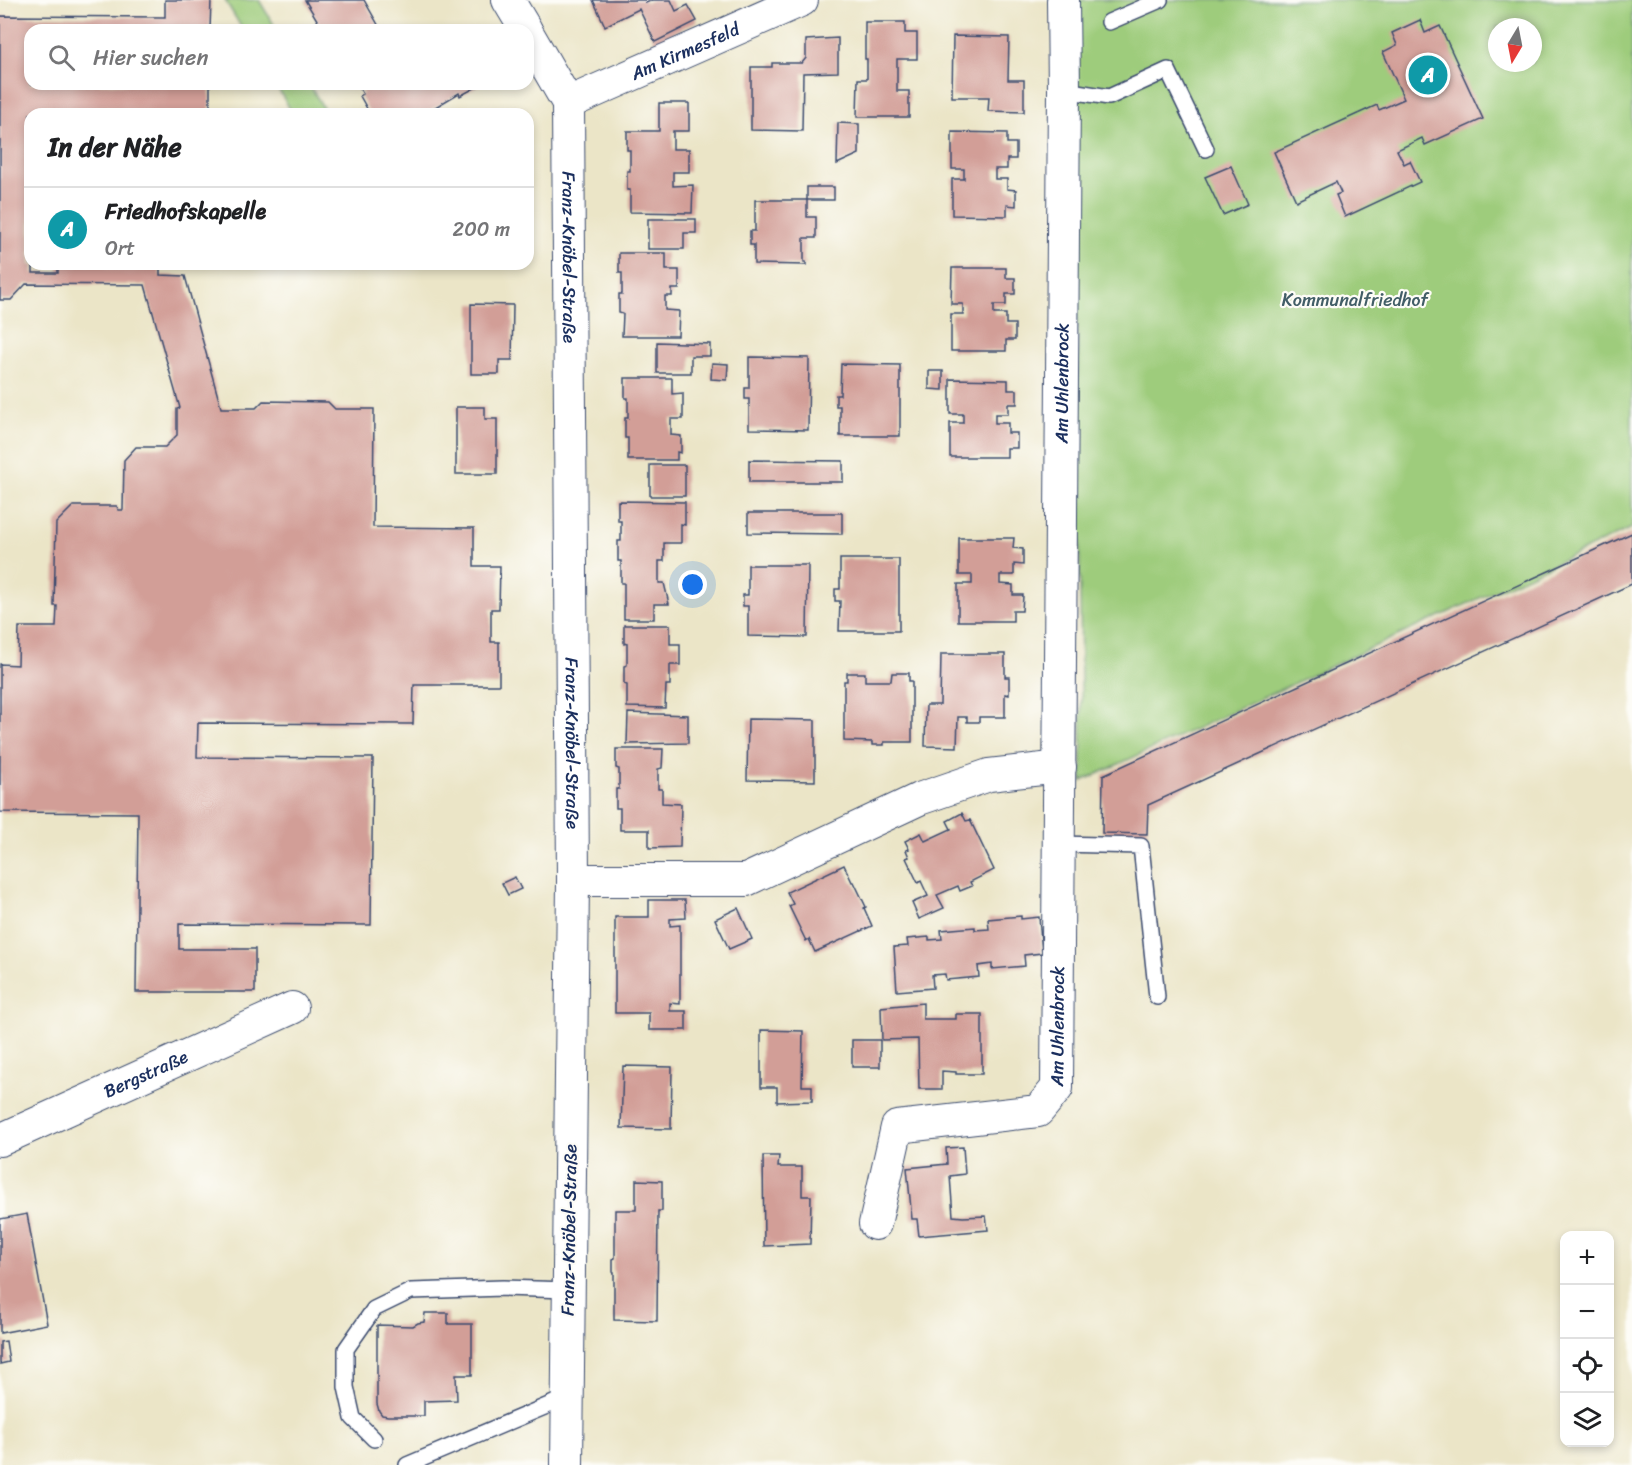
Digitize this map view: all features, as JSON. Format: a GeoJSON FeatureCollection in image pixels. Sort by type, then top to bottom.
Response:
{"type":"FeatureCollection","features":[{"type":"Feature","properties":{"kind":"street","name":"Franz-Knöbel-Straße"},"geometry":{"type":"LineString","coordinates":[[508,0],[522,24]]}},
{"type":"Feature","properties":{"kind":"street","name":"Am Kirmesfeld"},"geometry":{"type":"LineString","coordinates":[[568,103],[802,0]]}},
{"type":"Feature","properties":{"kind":"street","name":"Am Uhlenbrock"},"geometry":{"type":"LineString","coordinates":[[875,1224],[897,1127],[1038,1111],[1057,1088],[1063,0]]}},
{"type":"Feature","properties":{"kind":"street","name":"Franz-Knöbel-Straße"},"geometry":{"type":"LineString","coordinates":[[534,44],[568,103],[573,880],[567,1465]]}},
{"type":"Feature","properties":{"kind":"street"},"geometry":{"type":"LineString","coordinates":[[573,880],[746,880],[919,799],[989,775],[1060,767]]}},
{"type":"Feature","properties":{"kind":"street","name":"Bergstraße"},"geometry":{"type":"LineString","coordinates":[[0,1140],[292,1008]]}},
{"type":"Feature","properties":{"kind":"lane"},"geometry":{"type":"LineString","coordinates":[[1109,22],[1160,0]]}},
{"type":"Feature","properties":{"kind":"lane"},"geometry":{"type":"LineString","coordinates":[[1064,90],[1109,97],[1168,70],[1206,149]]}},
{"type":"Feature","properties":{"kind":"lane"},"geometry":{"type":"LineString","coordinates":[[1059,844],[1141,846],[1157,997]]}},
{"type":"Feature","properties":{"kind":"lane"},"geometry":{"type":"LineString","coordinates":[[374,1439],[353,1418],[346,1387],[346,1349],[374,1309],[411,1291],[503,1288],[569,1290]]}},
{"type":"Feature","properties":{"kind":"lane"},"geometry":{"type":"LineString","coordinates":[[407,1465],[568,1397]]}},
{"type":"Feature","properties":{"kind":"green space"},"geometry":{"type":"Polygon","coordinates":[[[225,0],[259,0],[273,24],[239,24],[225,0]]]}},
{"type":"Feature","properties":{"kind":"green space","name":"Kommunalfriedhof"},"geometry":{"type":"Polygon","coordinates":[[[1074,0],[1632,0],[1632,528],[1082,781],[1074,0]]]}},
{"type":"Feature","properties":{"kind":"green space"},"geometry":{"type":"Polygon","coordinates":[[[279,90],[313,90],[323,108],[289,108],[279,90]]]}},
{"type":"Feature","properties":{"kind":"building"},"geometry":{"type":"Polygon","coordinates":[[[165,0],[211,0],[210,24],[24,24],[24,90],[210,90],[210,108],[24,108],[24,270],[33,270],[33,273],[58,273],[58,270],[160,270],[160,275],[185,276],[221,408],[256,408],[263,401],[328,402],[335,409],[374,409],[373,527],[474,528],[474,566],[500,566],[499,609],[491,609],[491,642],[499,642],[499,685],[414,685],[413,724],[198,723],[197,757],[373,758],[371,925],[179,924],[179,949],[255,949],[255,992],[136,992],[138,813],[0,812],[0,664],[18,665],[19,627],[56,627],[57,606],[54,606],[56,523],[73,506],[117,506],[118,510],[123,510],[124,460],[136,447],[165,447],[177,435],[177,409],[180,408],[145,285],[26,284],[11,300],[0,300],[0,16],[165,17],[165,0]]]}},
{"type":"Feature","properties":{"kind":"building"},"geometry":{"type":"Polygon","coordinates":[[[305,0],[364,0],[378,24],[319,24],[305,0]]]}},
{"type":"Feature","properties":{"kind":"building"},"geometry":{"type":"Polygon","coordinates":[[[593,0],[645,0],[646,3],[652,0],[671,0],[676,11],[688,5],[697,21],[655,42],[639,9],[605,26],[593,0]]]}},
{"type":"Feature","properties":{"kind":"building"},"geometry":{"type":"Polygon","coordinates":[[[1420,20],[1425,33],[1440,26],[1483,119],[1425,145],[1422,138],[1397,150],[1404,164],[1410,161],[1420,182],[1345,217],[1336,195],[1341,193],[1336,182],[1296,201],[1274,152],[1377,105],[1379,110],[1404,99],[1383,52],[1397,45],[1392,33],[1420,20]]]}},
{"type":"Feature","properties":{"kind":"building"},"geometry":{"type":"Polygon","coordinates":[[[865,22],[905,22],[905,33],[917,33],[917,59],[897,59],[897,91],[909,91],[909,117],[857,117],[858,79],[867,79],[865,22]]]}},
{"type":"Feature","properties":{"kind":"building"},"geometry":{"type":"Polygon","coordinates":[[[953,36],[1009,37],[1008,80],[1024,80],[1024,112],[988,111],[989,97],[952,97],[953,36]]]}},
{"type":"Feature","properties":{"kind":"building"},"geometry":{"type":"Polygon","coordinates":[[[838,38],[838,72],[803,73],[802,131],[751,130],[751,67],[772,67],[772,63],[802,63],[806,58],[806,40],[838,38]]]}},
{"type":"Feature","properties":{"kind":"building"},"geometry":{"type":"Polygon","coordinates":[[[361,90],[471,90],[460,96],[459,93],[434,108],[367,108],[360,96],[363,94],[361,90]]]}},
{"type":"Feature","properties":{"kind":"building"},"geometry":{"type":"Polygon","coordinates":[[[659,103],[689,103],[689,131],[673,131],[673,149],[689,149],[689,172],[673,172],[673,186],[693,185],[692,213],[630,212],[627,171],[630,171],[630,150],[627,150],[627,131],[659,131],[659,103]]]}},
{"type":"Feature","properties":{"kind":"building"},"geometry":{"type":"Polygon","coordinates":[[[838,123],[859,124],[859,154],[837,164],[838,123]]]}},
{"type":"Feature","properties":{"kind":"building"},"geometry":{"type":"Polygon","coordinates":[[[952,132],[1007,133],[1007,143],[1016,143],[1016,159],[1007,159],[1007,169],[995,169],[995,179],[1007,179],[1007,189],[1016,190],[1016,206],[1007,205],[1007,216],[952,215],[952,179],[964,179],[964,169],[952,169],[952,132]]]}},
{"type":"Feature","properties":{"kind":"building"},"geometry":{"type":"Polygon","coordinates":[[[1231,166],[1248,204],[1223,215],[1205,177],[1231,166]]]}},
{"type":"Feature","properties":{"kind":"building"},"geometry":{"type":"Polygon","coordinates":[[[807,187],[834,187],[834,200],[807,200],[807,187]]]}},
{"type":"Feature","properties":{"kind":"building"},"geometry":{"type":"Polygon","coordinates":[[[755,200],[807,200],[807,217],[816,217],[816,238],[804,238],[806,265],[754,264],[754,245],[750,245],[750,231],[755,231],[755,200]]]}},
{"type":"Feature","properties":{"kind":"building"},"geometry":{"type":"Polygon","coordinates":[[[648,219],[696,219],[696,233],[684,233],[684,249],[648,249],[648,219]]]}},
{"type":"Feature","properties":{"kind":"building"},"geometry":{"type":"Polygon","coordinates":[[[619,253],[666,253],[666,270],[679,270],[679,289],[672,289],[672,296],[665,296],[665,310],[679,311],[678,336],[622,336],[623,314],[619,313],[619,294],[622,294],[622,273],[619,273],[619,253]]]}},
{"type":"Feature","properties":{"kind":"building"},"geometry":{"type":"Polygon","coordinates":[[[952,268],[1006,268],[1006,278],[1015,278],[1015,294],[1006,294],[1006,305],[994,305],[994,314],[1006,314],[1006,324],[1015,324],[1015,340],[1006,340],[1006,351],[951,351],[951,314],[963,314],[963,304],[951,304],[952,268]]]}},
{"type":"Feature","properties":{"kind":"building"},"geometry":{"type":"Polygon","coordinates":[[[471,304],[513,305],[512,360],[499,360],[499,374],[471,374],[471,304]]]}},
{"type":"Feature","properties":{"kind":"building"},"geometry":{"type":"Polygon","coordinates":[[[657,342],[710,344],[710,356],[691,356],[691,373],[657,373],[657,342]]]}},
{"type":"Feature","properties":{"kind":"building"},"geometry":{"type":"Polygon","coordinates":[[[749,357],[809,358],[808,430],[749,429],[749,399],[745,399],[745,388],[749,388],[749,357]]]}},
{"type":"Feature","properties":{"kind":"building"},"geometry":{"type":"Polygon","coordinates":[[[712,363],[728,364],[727,380],[711,379],[712,363]]]}},
{"type":"Feature","properties":{"kind":"building"},"geometry":{"type":"Polygon","coordinates":[[[841,364],[900,365],[900,436],[840,436],[840,406],[836,406],[836,395],[840,395],[841,364]]]}},
{"type":"Feature","properties":{"kind":"building"},"geometry":{"type":"Polygon","coordinates":[[[929,371],[943,371],[943,390],[929,389],[929,371]]]}},
{"type":"Feature","properties":{"kind":"building"},"geometry":{"type":"Polygon","coordinates":[[[625,378],[672,378],[672,394],[683,393],[683,419],[671,419],[671,435],[681,436],[681,453],[677,452],[677,460],[628,460],[625,418],[628,418],[628,398],[625,398],[625,378]]]}},
{"type":"Feature","properties":{"kind":"building"},"geometry":{"type":"Polygon","coordinates":[[[950,379],[1008,380],[1008,390],[1017,390],[1017,404],[1008,404],[1008,414],[995,414],[995,423],[1008,423],[1008,433],[1017,433],[1017,448],[1007,448],[1007,457],[950,457],[950,423],[963,423],[963,414],[950,414],[950,379]]]}},
{"type":"Feature","properties":{"kind":"building"},"geometry":{"type":"Polygon","coordinates":[[[456,407],[485,407],[485,419],[497,419],[497,474],[456,474],[456,407]]]}},
{"type":"Feature","properties":{"kind":"building"},"geometry":{"type":"Polygon","coordinates":[[[749,460],[843,461],[843,482],[749,482],[749,460]]]}},
{"type":"Feature","properties":{"kind":"building"},"geometry":{"type":"Polygon","coordinates":[[[650,465],[685,465],[685,496],[650,496],[650,465]]]}},
{"type":"Feature","properties":{"kind":"building"},"geometry":{"type":"Polygon","coordinates":[[[618,501],[685,502],[685,525],[681,524],[681,543],[664,543],[664,561],[659,561],[659,583],[664,583],[669,604],[654,604],[654,619],[624,619],[624,583],[621,583],[621,561],[618,561],[621,521],[618,521],[618,501]]]}},
{"type":"Feature","properties":{"kind":"building"},"geometry":{"type":"Polygon","coordinates":[[[748,513],[842,513],[842,534],[748,533],[748,513]]]}},
{"type":"Feature","properties":{"kind":"building"},"geometry":{"type":"Polygon","coordinates":[[[1632,533],[1632,584],[1148,805],[1147,834],[1102,833],[1103,775],[1632,533]]]}},
{"type":"Feature","properties":{"kind":"building"},"geometry":{"type":"Polygon","coordinates":[[[959,538],[1014,538],[1013,548],[1023,549],[1023,565],[1014,564],[1014,575],[1000,575],[1000,584],[1013,585],[1013,595],[1023,595],[1022,611],[1013,611],[1013,621],[958,621],[958,584],[972,584],[972,575],[959,575],[959,538]]]}},
{"type":"Feature","properties":{"kind":"building"},"geometry":{"type":"Polygon","coordinates":[[[840,559],[899,559],[899,631],[839,631],[840,601],[835,601],[835,589],[840,589],[840,559]]]}},
{"type":"Feature","properties":{"kind":"building"},"geometry":{"type":"Polygon","coordinates":[[[748,565],[808,565],[807,637],[748,636],[748,606],[743,606],[743,595],[748,595],[748,565]]]}},
{"type":"Feature","properties":{"kind":"building"},"geometry":{"type":"Polygon","coordinates":[[[624,625],[670,625],[670,644],[680,644],[680,665],[670,665],[670,685],[666,685],[665,708],[627,707],[624,666],[627,665],[627,643],[624,644],[624,625]]]}},
{"type":"Feature","properties":{"kind":"building"},"geometry":{"type":"Polygon","coordinates":[[[941,654],[1005,654],[1005,677],[1009,677],[1009,695],[1005,694],[1005,717],[979,717],[979,722],[967,722],[967,717],[958,717],[957,747],[925,746],[926,705],[940,705],[941,654]]]}},
{"type":"Feature","properties":{"kind":"building"},"geometry":{"type":"Polygon","coordinates":[[[847,673],[865,673],[865,681],[891,681],[892,673],[909,673],[909,681],[912,681],[912,742],[884,742],[884,745],[872,745],[872,742],[844,741],[844,681],[847,681],[847,673]]]}},
{"type":"Feature","properties":{"kind":"building"},"geometry":{"type":"Polygon","coordinates":[[[628,713],[688,715],[688,743],[627,744],[628,713]]]}},
{"type":"Feature","properties":{"kind":"building"},"geometry":{"type":"Polygon","coordinates":[[[748,719],[815,720],[815,781],[747,780],[748,719]]]}},
{"type":"Feature","properties":{"kind":"building"},"geometry":{"type":"Polygon","coordinates":[[[616,749],[663,749],[662,768],[658,769],[658,789],[662,789],[662,803],[681,804],[680,847],[649,848],[649,830],[620,830],[620,808],[616,808],[619,769],[616,768],[616,749]]]}},
{"type":"Feature","properties":{"kind":"building"},"geometry":{"type":"Polygon","coordinates":[[[962,813],[966,821],[970,820],[994,870],[970,882],[972,886],[960,891],[958,886],[937,895],[944,908],[919,919],[912,903],[928,896],[921,881],[918,883],[906,858],[909,857],[906,850],[909,849],[905,841],[921,833],[925,841],[951,829],[947,821],[962,813]]]}},
{"type":"Feature","properties":{"kind":"building"},"geometry":{"type":"Polygon","coordinates":[[[844,865],[866,907],[864,908],[872,926],[815,952],[809,939],[806,941],[789,906],[793,904],[787,892],[844,865]]]}},
{"type":"Feature","properties":{"kind":"building"},"geometry":{"type":"Polygon","coordinates":[[[515,877],[521,889],[508,895],[502,883],[515,877]]]}},
{"type":"Feature","properties":{"kind":"building"},"geometry":{"type":"Polygon","coordinates":[[[649,900],[685,900],[686,918],[670,919],[670,926],[680,925],[680,1004],[670,1003],[670,1011],[686,1011],[686,1030],[649,1030],[649,1013],[615,1013],[615,917],[649,917],[649,900]]]}},
{"type":"Feature","properties":{"kind":"building"},"geometry":{"type":"Polygon","coordinates":[[[738,908],[752,939],[729,949],[715,919],[738,908]]]}},
{"type":"Feature","properties":{"kind":"building"},"geometry":{"type":"Polygon","coordinates":[[[1021,916],[1021,919],[1039,917],[1042,953],[1024,955],[1025,966],[992,969],[992,964],[978,966],[979,977],[946,980],[945,974],[932,975],[933,988],[897,991],[894,947],[908,946],[907,939],[929,937],[929,940],[942,939],[941,930],[975,927],[975,930],[989,929],[988,919],[1021,916]]]}},
{"type":"Feature","properties":{"kind":"building"},"geometry":{"type":"Polygon","coordinates":[[[923,1003],[923,1019],[956,1019],[956,1014],[982,1014],[982,1074],[956,1074],[956,1072],[942,1071],[942,1089],[919,1089],[918,1039],[882,1040],[881,1007],[923,1003]]]}},
{"type":"Feature","properties":{"kind":"building"},"geometry":{"type":"Polygon","coordinates":[[[761,1030],[803,1031],[802,1086],[812,1086],[812,1101],[777,1102],[777,1087],[761,1087],[761,1030]]]}},
{"type":"Feature","properties":{"kind":"building"},"geometry":{"type":"Polygon","coordinates":[[[852,1040],[880,1040],[880,1067],[852,1067],[852,1040]]]}},
{"type":"Feature","properties":{"kind":"building"},"geometry":{"type":"Polygon","coordinates":[[[623,1066],[672,1067],[671,1129],[621,1128],[623,1066]]]}},
{"type":"Feature","properties":{"kind":"building"},"geometry":{"type":"Polygon","coordinates":[[[963,1147],[965,1174],[950,1176],[953,1216],[986,1216],[988,1230],[919,1236],[917,1219],[912,1219],[907,1168],[947,1164],[946,1148],[963,1147]]]}},
{"type":"Feature","properties":{"kind":"building"},"geometry":{"type":"Polygon","coordinates":[[[763,1156],[779,1156],[778,1167],[802,1167],[802,1196],[811,1196],[810,1244],[764,1246],[763,1156]]]}},
{"type":"Feature","properties":{"kind":"building"},"geometry":{"type":"Polygon","coordinates":[[[636,1180],[662,1181],[662,1211],[658,1211],[657,1321],[614,1320],[615,1210],[636,1210],[636,1180]]]}},
{"type":"Feature","properties":{"kind":"building"},"geometry":{"type":"Polygon","coordinates":[[[27,1214],[47,1324],[0,1333],[0,1219],[27,1214]]]}},
{"type":"Feature","properties":{"kind":"building"},"geometry":{"type":"Polygon","coordinates":[[[425,1313],[448,1313],[448,1324],[472,1324],[472,1375],[456,1375],[457,1400],[424,1401],[424,1416],[382,1415],[377,1404],[377,1325],[413,1326],[424,1322],[425,1313]]]}},
{"type":"Feature","properties":{"kind":"building"},"geometry":{"type":"Polygon","coordinates":[[[6,1341],[9,1362],[0,1364],[0,1342],[6,1341]]]}},
{"type":"Feature","properties":{"kind":"place","name":"Friedhofskapelle"},"geometry":{"type":"Point","coordinates":[1428,75]}}]}
